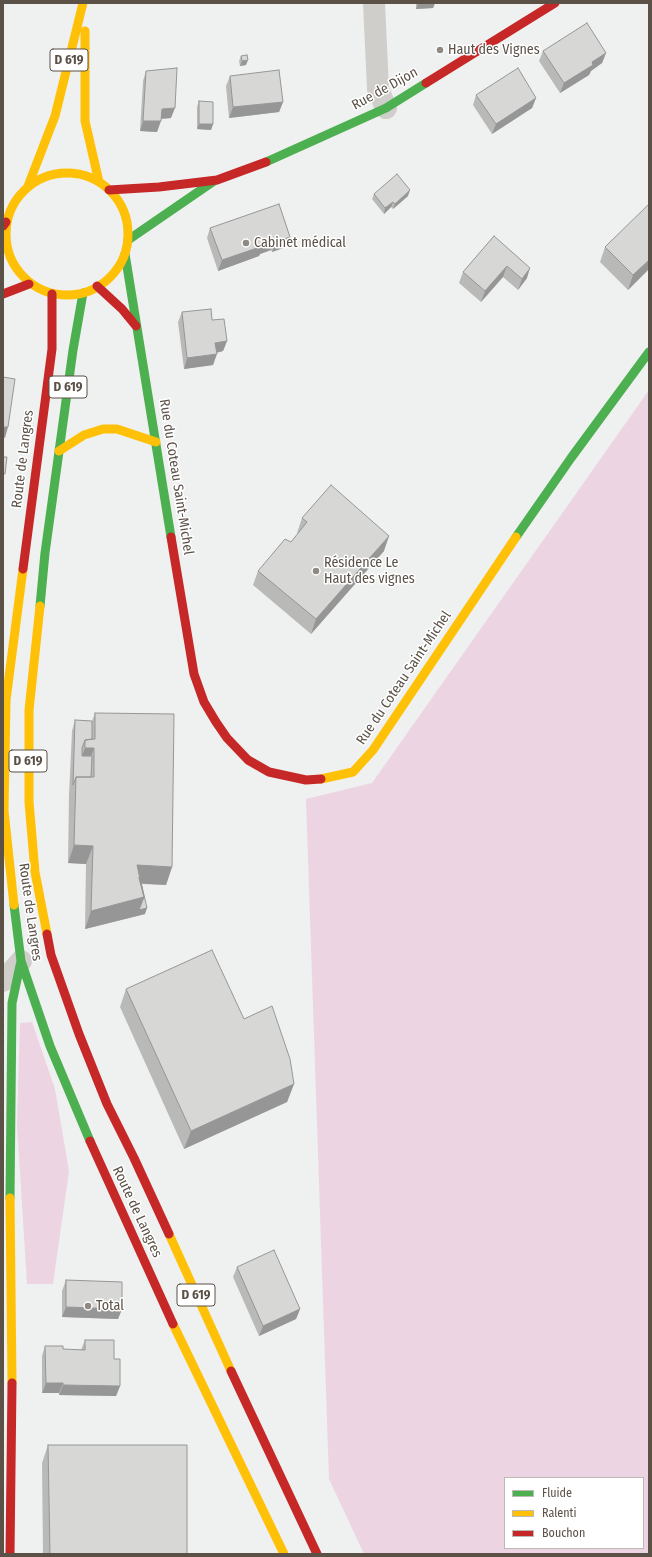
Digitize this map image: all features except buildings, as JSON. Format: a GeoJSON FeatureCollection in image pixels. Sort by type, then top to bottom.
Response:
{"type":"FeatureCollection","features":[{"type":"Feature","properties":{"kind":"main road"},"geometry":{"type":"LineString","coordinates":[[84,3],[85,120],[99,182]]}},
{"type":"Feature","properties":{"kind":"main road","name":"D 619"},"geometry":{"type":"LineString","coordinates":[[28,186],[55,116],[84,3]]}},
{"type":"Feature","properties":{"kind":"main road","name":"Rue de Dijon"},"geometry":{"type":"LineString","coordinates":[[128,240],[217,180],[265,162],[386,108],[556,3]]}},
{"type":"Feature","properties":{"kind":"main road"},"geometry":{"type":"LineString","coordinates":[[75,172],[99,182],[118,198],[128,225],[128,240],[125,254],[117,269],[106,281],[83,293],[68,295],[52,294],[29,284],[11,260],[5,241],[4,224],[12,204],[28,186],[39,178],[56,173],[75,172]]}},
{"type":"Feature","properties":{"kind":"main road","name":"Rue de Dijon"},"geometry":{"type":"LineString","coordinates":[[109,190],[159,187],[217,180]]}},
{"type":"Feature","properties":{"kind":"main road","name":"Rue du Coteau Saint-Michel"},"geometry":{"type":"LineString","coordinates":[[125,254],[194,674],[204,702],[227,738],[248,760],[269,772],[306,780],[324,779],[353,772],[373,750],[571,458],[649,352]]}},
{"type":"Feature","properties":{"kind":"main road"},"geometry":{"type":"LineString","coordinates":[[3,294],[29,284]]}},
{"type":"Feature","properties":{"kind":"main road","name":"Rue du Coteau Saint-Michel"},"geometry":{"type":"LineString","coordinates":[[97,286],[122,309],[136,326]]}},
{"type":"Feature","properties":{"kind":"main road","name":"Route de Langres"},"geometry":{"type":"LineString","coordinates":[[83,293],[73,350],[45,553],[28,710],[28,802],[35,872],[51,955],[78,1034],[107,1104],[134,1158],[274,1466],[317,1554]]}},
{"type":"Feature","properties":{"kind":"main road","name":"Route de Langres"},"geometry":{"type":"LineString","coordinates":[[52,294],[52,349],[6,700],[4,811],[21,961],[50,1046],[107,1180],[202,1388],[284,1554]]}},
{"type":"Feature","properties":{"kind":"main road"},"geometry":{"type":"LineString","coordinates":[[59,451],[84,435],[103,429],[117,429],[156,442]]}},
{"type":"Feature","properties":{"kind":"main road"},"geometry":{"type":"LineString","coordinates":[[10,1554],[12,1339],[10,1160],[12,1003],[21,961]]}},
{"type":"Feature","properties":{"kind":"street"},"geometry":{"type":"LineString","coordinates":[[374,3],[378,89],[386,108]]}},
{"type":"Feature","properties":{"kind":"street"},"geometry":{"type":"LineString","coordinates":[[3,982],[21,961]]}},
{"type":"Feature","properties":{"kind":"shaded area"},"geometry":{"type":"Polygon","coordinates":[[[649,390],[649,1554],[364,1554],[329,1479],[306,799],[372,783],[649,390]]]}},
{"type":"Feature","properties":{"kind":"shaded area"},"geometry":{"type":"Polygon","coordinates":[[[32,1022],[55,1089],[69,1171],[53,1284],[27,1284],[17,1125],[20,1023],[32,1022]]]}},
{"type":"Feature","properties":{"kind":"traffic: fast"},"geometry":{"type":"LineString","coordinates":[[266,162],[386,108],[426,83]]}},
{"type":"Feature","properties":{"kind":"traffic: fast"},"geometry":{"type":"LineString","coordinates":[[128,240],[214,181]]}},
{"type":"Feature","properties":{"kind":"traffic: fast"},"geometry":{"type":"LineString","coordinates":[[125,254],[171,537]]}},
{"type":"Feature","properties":{"kind":"traffic: fast"},"geometry":{"type":"LineString","coordinates":[[40,606],[45,553],[73,350],[83,293]]}},
{"type":"Feature","properties":{"kind":"traffic: fast"},"geometry":{"type":"LineString","coordinates":[[516,537],[571,458],[649,352]]}},
{"type":"Feature","properties":{"kind":"traffic: fast"},"geometry":{"type":"LineString","coordinates":[[14,905],[21,961],[50,1046],[90,1141]]}},
{"type":"Feature","properties":{"kind":"traffic: fast"},"geometry":{"type":"LineString","coordinates":[[10,1198],[12,1003],[21,961]]}},
{"type":"Feature","properties":{"kind":"traffic: slow"},"geometry":{"type":"LineString","coordinates":[[28,186],[55,116],[83,3]]}},
{"type":"Feature","properties":{"kind":"traffic: slow"},"geometry":{"type":"LineString","coordinates":[[85,31],[85,121],[99,182]]}},
{"type":"Feature","properties":{"kind":"traffic: slow"},"geometry":{"type":"LineString","coordinates":[[67,173],[90,177],[101,183],[110,191],[118,200],[124,211],[128,234],[124,257],[118,268],[110,277],[101,285],[90,291],[67,295],[44,291],[33,285],[24,277],[16,268],[10,257],[6,234],[10,211],[16,200],[24,191],[33,183],[44,177],[67,173]]}},
{"type":"Feature","properties":{"kind":"traffic: slow"},"geometry":{"type":"LineString","coordinates":[[59,451],[84,435],[103,429],[117,429],[156,442]]}},
{"type":"Feature","properties":{"kind":"traffic: slow"},"geometry":{"type":"LineString","coordinates":[[321,779],[353,772],[373,750],[516,537]]}},
{"type":"Feature","properties":{"kind":"traffic: slow"},"geometry":{"type":"LineString","coordinates":[[14,905],[4,811],[6,700],[23,569]]}},
{"type":"Feature","properties":{"kind":"traffic: slow"},"geometry":{"type":"LineString","coordinates":[[40,606],[29,710],[29,802],[35,872],[47,934]]}},
{"type":"Feature","properties":{"kind":"traffic: slow"},"geometry":{"type":"LineString","coordinates":[[10,1198],[12,1383]]}},
{"type":"Feature","properties":{"kind":"traffic: slow"},"geometry":{"type":"LineString","coordinates":[[169,1234],[231,1371]]}},
{"type":"Feature","properties":{"kind":"traffic: slow"},"geometry":{"type":"LineString","coordinates":[[173,1324],[284,1554]]}},
{"type":"Feature","properties":{"kind":"traffic: jam"},"geometry":{"type":"LineString","coordinates":[[426,83],[555,3]]}},
{"type":"Feature","properties":{"kind":"traffic: jam"},"geometry":{"type":"LineString","coordinates":[[109,190],[159,187],[217,180],[266,162]]}},
{"type":"Feature","properties":{"kind":"traffic: jam"},"geometry":{"type":"LineString","coordinates":[[3,226],[6,222]]}},
{"type":"Feature","properties":{"kind":"traffic: jam"},"geometry":{"type":"LineString","coordinates":[[3,294],[29,284]]}},
{"type":"Feature","properties":{"kind":"traffic: jam"},"geometry":{"type":"LineString","coordinates":[[97,286],[122,309],[136,326]]}},
{"type":"Feature","properties":{"kind":"traffic: jam"},"geometry":{"type":"LineString","coordinates":[[23,569],[52,349],[52,294]]}},
{"type":"Feature","properties":{"kind":"traffic: jam"},"geometry":{"type":"LineString","coordinates":[[171,537],[194,674],[204,702],[216,722],[227,738],[248,760],[269,772],[306,780],[321,779]]}},
{"type":"Feature","properties":{"kind":"traffic: jam"},"geometry":{"type":"LineString","coordinates":[[47,934],[51,955],[79,1034],[107,1104],[169,1234]]}},
{"type":"Feature","properties":{"kind":"traffic: jam"},"geometry":{"type":"LineString","coordinates":[[90,1141],[173,1324]]}},
{"type":"Feature","properties":{"kind":"traffic: jam"},"geometry":{"type":"LineString","coordinates":[[231,1371],[317,1554]]}},
{"type":"Feature","properties":{"kind":"traffic: jam"},"geometry":{"type":"LineString","coordinates":[[10,1554],[12,1383]]}},
{"type":"Feature","properties":{"kind":"place","name":"Haut des Vignes"},"geometry":{"type":"Point","coordinates":[440,50]}},
{"type":"Feature","properties":{"kind":"place","name":"Cabinet médical"},"geometry":{"type":"Point","coordinates":[246,243]}},
{"type":"Feature","properties":{"kind":"place","name":"Résidence Le Haut des vignes"},"geometry":{"type":"Point","coordinates":[316,571]}},
{"type":"Feature","properties":{"kind":"place","name":"Total"},"geometry":{"type":"Point","coordinates":[88,1306]}}]}
